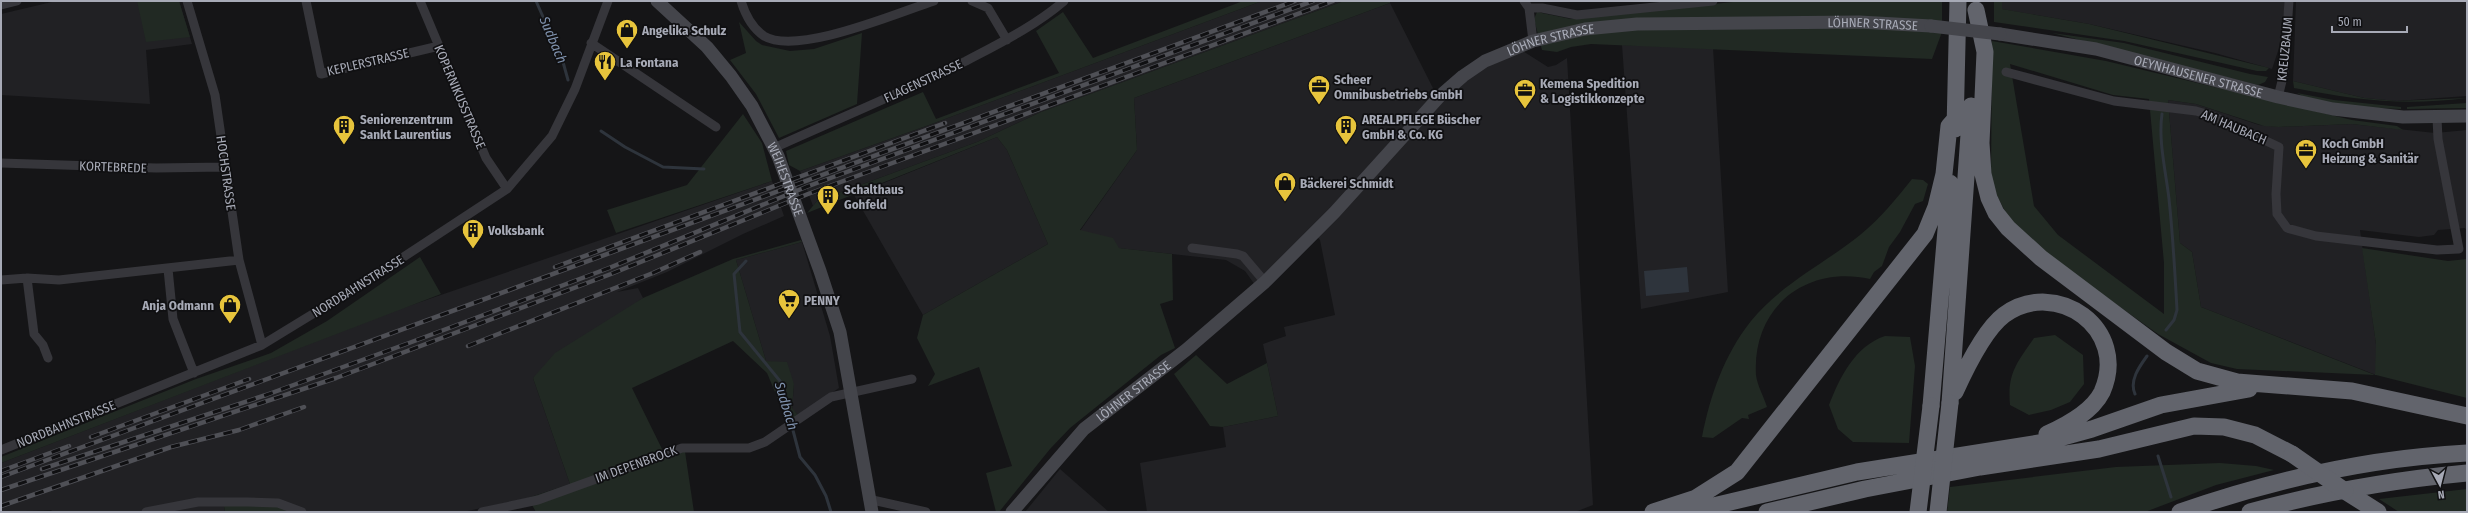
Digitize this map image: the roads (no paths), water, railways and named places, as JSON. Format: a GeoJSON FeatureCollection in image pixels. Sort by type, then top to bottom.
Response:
{"type":"FeatureCollection","features":[{"type":"Feature","properties":{"kind":"highway"},"geometry":{"type":"LineString","coordinates":[[1918,512],[1931,406],[1956,118],[1958,1]]}},
{"type":"Feature","properties":{"kind":"highway"},"geometry":{"type":"LineString","coordinates":[[1976,5],[1985,52],[1981,143],[1983,174],[1989,198],[1996,213],[2008,228],[2040,258],[2166,352],[2197,372],[2237,382],[2352,391],[2467,416]]}},
{"type":"Feature","properties":{"kind":"highway"},"geometry":{"type":"LineString","coordinates":[[1938,512],[1950,403],[1968,154],[1976,5]]}},
{"type":"Feature","properties":{"kind":"highway"},"geometry":{"type":"LineString","coordinates":[[1654,512],[1696,498],[1737,472],[1925,234],[1936,207],[1942,180],[1949,126],[1956,118]]}},
{"type":"Feature","properties":{"kind":"highway"},"geometry":{"type":"LineString","coordinates":[[1950,403],[1968,365],[1985,338],[2004,315],[2029,304],[2052,303],[2071,307],[2088,319],[2104,339],[2108,368],[2102,393],[2084,413],[2064,427],[2025,442],[1996,449]]}},
{"type":"Feature","properties":{"kind":"highway"},"geometry":{"type":"LineString","coordinates":[[1688,512],[1857,472],[2045,442],[2092,430],[2161,405],[2234,390],[2285,385]]}},
{"type":"Feature","properties":{"kind":"highway"},"geometry":{"type":"LineString","coordinates":[[1767,512],[1865,489],[1980,467],[2062,456],[2194,426],[2224,427],[2255,435],[2292,454],[2345,490],[2367,510]]}},
{"type":"Feature","properties":{"kind":"highway"},"geometry":{"type":"LineString","coordinates":[[2180,512],[2265,485],[2333,470],[2403,459],[2467,453]]}},
{"type":"Feature","properties":{"kind":"highway"},"geometry":{"type":"LineString","coordinates":[[2250,512],[2304,497],[2393,480],[2467,473]]}},
{"type":"Feature","properties":{"kind":"highway"},"geometry":{"type":"LineString","coordinates":[[1811,512],[1865,489]]}},
{"type":"Feature","properties":{"kind":"main road","name":"WEIHESTRASSE"},"geometry":{"type":"LineString","coordinates":[[657,1],[706,47],[731,76],[752,106],[774,148],[833,308],[851,391],[870,506]]}},
{"type":"Feature","properties":{"kind":"main road","name":"LÖHNER STRASSE"},"geometry":{"type":"LineString","coordinates":[[1012,512],[1084,429],[1186,350],[1265,282],[1334,213],[1440,96],[1462,76],[1485,61],[1533,41],[1585,29],[1637,24],[1829,22],[1931,26]]}},
{"type":"Feature","properties":{"kind":"main road","name":"OEYNHAUSENER STRASSE"},"geometry":{"type":"LineString","coordinates":[[1931,26],[2000,34],[2096,49],[2278,97],[2333,109],[2403,117],[2437,118],[2467,116]]}},
{"type":"Feature","properties":{"kind":"street"},"geometry":{"type":"LineString","coordinates":[[1,5],[17,1]]}},
{"type":"Feature","properties":{"kind":"street","name":"HOCHSTRASSE"},"geometry":{"type":"LineString","coordinates":[[187,1],[215,95],[239,260],[262,345]]}},
{"type":"Feature","properties":{"kind":"street","name":"KEPLERSTRASSE"},"geometry":{"type":"LineString","coordinates":[[306,1],[321,74],[439,46]]}},
{"type":"Feature","properties":{"kind":"street","name":"KOPERNIKUSSTRASSE"},"geometry":{"type":"LineString","coordinates":[[420,1],[486,158],[506,189]]}},
{"type":"Feature","properties":{"kind":"street","name":"NORDBAHNSTRASSE"},"geometry":{"type":"LineString","coordinates":[[1,450],[262,345],[370,279],[506,189],[552,136],[575,89],[608,1]]}},
{"type":"Feature","properties":{"kind":"street"},"geometry":{"type":"LineString","coordinates":[[741,1],[753,26],[765,36],[788,42],[814,40],[934,1]]}},
{"type":"Feature","properties":{"kind":"street"},"geometry":{"type":"LineString","coordinates":[[972,1],[988,8],[1007,40]]}},
{"type":"Feature","properties":{"kind":"street","name":"FLAGENSTRASSE"},"geometry":{"type":"LineString","coordinates":[[774,148],[915,86],[1007,40],[1051,12],[1064,1]]}},
{"type":"Feature","properties":{"kind":"street"},"geometry":{"type":"LineString","coordinates":[[1533,41],[1526,5],[1577,15],[1714,1]]}},
{"type":"Feature","properties":{"kind":"street","name":"KREUZBAUM"},"geometry":{"type":"LineString","coordinates":[[2278,97],[2284,73],[2289,1]]}},
{"type":"Feature","properties":{"kind":"street"},"geometry":{"type":"LineString","coordinates":[[591,43],[716,127]]}},
{"type":"Feature","properties":{"kind":"street","name":"AM HAUBACH"},"geometry":{"type":"LineString","coordinates":[[2006,72],[2114,101],[2196,111],[2213,116],[2279,147],[2276,194],[2277,214],[2287,228],[2316,236],[2437,250],[2463,248],[2438,139],[2437,118]]}},
{"type":"Feature","properties":{"kind":"street","name":"KORTEBREDE"},"geometry":{"type":"LineString","coordinates":[[1,163],[156,168],[225,167]]}},
{"type":"Feature","properties":{"kind":"street"},"geometry":{"type":"LineString","coordinates":[[1192,248],[1238,254],[1243,256],[1265,282]]}},
{"type":"Feature","properties":{"kind":"street"},"geometry":{"type":"LineString","coordinates":[[1,280],[26,278],[60,280],[239,260]]}},
{"type":"Feature","properties":{"kind":"street"},"geometry":{"type":"LineString","coordinates":[[168,269],[173,319],[194,373]]}},
{"type":"Feature","properties":{"kind":"street"},"geometry":{"type":"LineString","coordinates":[[26,278],[34,334],[43,345],[48,358]]}},
{"type":"Feature","properties":{"kind":"street"},"geometry":{"type":"LineString","coordinates":[[851,391],[912,379]]}},
{"type":"Feature","properties":{"kind":"street","name":"IM DEPENBROCK"},"geometry":{"type":"LineString","coordinates":[[482,512],[538,500],[682,448],[749,448],[765,442],[831,396],[851,391]]}},
{"type":"Feature","properties":{"kind":"street"},"geometry":{"type":"LineString","coordinates":[[146,512],[198,502],[248,502],[278,503],[302,512]]}},
{"type":"Feature","properties":{"kind":"street"},"geometry":{"type":"LineString","coordinates":[[870,506],[926,512]]}},
{"type":"Feature","properties":{"kind":"waterway","name":"Sudbach"},"geometry":{"type":"LineString","coordinates":[[536,1],[563,62],[568,80]]}},
{"type":"Feature","properties":{"kind":"waterway"},"geometry":{"type":"LineString","coordinates":[[2162,114],[2161,135],[2174,254],[2177,310],[2174,320],[2166,330]]}},
{"type":"Feature","properties":{"kind":"waterway","name":"Sudbach"},"geometry":{"type":"LineString","coordinates":[[601,131],[625,147],[663,167],[704,169]]}},
{"type":"Feature","properties":{"kind":"waterway","name":"Sudbach"},"geometry":{"type":"LineString","coordinates":[[746,261],[734,274],[740,332],[780,381],[800,457],[815,475],[826,496],[831,512]]}},
{"type":"Feature","properties":{"kind":"waterway"},"geometry":{"type":"LineString","coordinates":[[2135,394],[2133,389],[2134,379],[2138,369],[2147,356]]}},
{"type":"Feature","properties":{"kind":"waterway"},"geometry":{"type":"LineString","coordinates":[[2158,456],[2171,497]]}},
{"type":"Feature","properties":{"kind":"railway"},"geometry":{"type":"LineString","coordinates":[[1,477],[1295,1]]}},
{"type":"Feature","properties":{"kind":"railway"},"geometry":{"type":"LineString","coordinates":[[42,469],[266,395],[409,343],[609,268],[806,187],[1313,1]]}},
{"type":"Feature","properties":{"kind":"railway"},"geometry":{"type":"LineString","coordinates":[[1,490],[336,378],[611,274],[808,194],[1333,1]]}},
{"type":"Feature","properties":{"kind":"railway"},"geometry":{"type":"LineString","coordinates":[[555,267],[945,123]]}},
{"type":"Feature","properties":{"kind":"railway"},"geometry":{"type":"LineString","coordinates":[[468,346],[653,273],[700,252]]}},
{"type":"Feature","properties":{"kind":"railway"},"geometry":{"type":"LineString","coordinates":[[91,437],[249,379]]}},
{"type":"Feature","properties":{"kind":"railway"},"geometry":{"type":"LineString","coordinates":[[1,506],[171,447],[239,430],[304,407]]}},
{"type":"Feature","properties":{"kind":"railway"},"geometry":{"type":"LineString","coordinates":[[1,471],[69,446]]}},
{"type":"Feature","properties":{"kind":"place","name":"Angelika Schulz"},"geometry":{"type":"Point","coordinates":[627,50]}},
{"type":"Feature","properties":{"kind":"place","name":"La Fontana"},"geometry":{"type":"Point","coordinates":[605,82]}},
{"type":"Feature","properties":{"kind":"place","name":"Scheer Omnibusbetriebs GmbH"},"geometry":{"type":"Point","coordinates":[1319,106]}},
{"type":"Feature","properties":{"kind":"place","name":"Kemena Spedition & Logistikkonzepte"},"geometry":{"type":"Point","coordinates":[1525,110]}},
{"type":"Feature","properties":{"kind":"place","name":"Seniorenzentrum Sankt Laurentius"},"geometry":{"type":"Point","coordinates":[344,146]}},
{"type":"Feature","properties":{"kind":"place","name":"AREALPFLEGE Büscher GmbH & Co. KG"},"geometry":{"type":"Point","coordinates":[1346,146]}},
{"type":"Feature","properties":{"kind":"place","name":"Koch GmbH Heizung & Sanitär"},"geometry":{"type":"Point","coordinates":[2306,170]}},
{"type":"Feature","properties":{"kind":"place","name":"Bäckerei Schmidt"},"geometry":{"type":"Point","coordinates":[1285,202]}},
{"type":"Feature","properties":{"kind":"place","name":"Schalthaus Gohfeld"},"geometry":{"type":"Point","coordinates":[828,216]}},
{"type":"Feature","properties":{"kind":"place","name":"Volksbank"},"geometry":{"type":"Point","coordinates":[473,250]}},
{"type":"Feature","properties":{"kind":"place","name":"PENNY"},"geometry":{"type":"Point","coordinates":[789,320]}},
{"type":"Feature","properties":{"kind":"place","name":"Anja Odmann"},"geometry":{"type":"Point","coordinates":[230,324]}}]}
